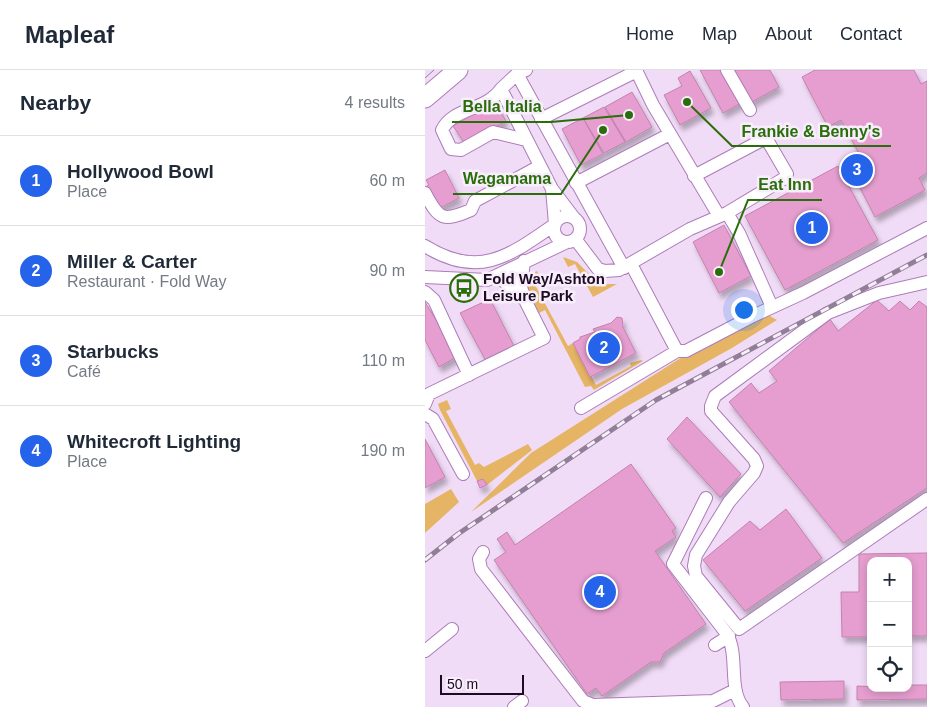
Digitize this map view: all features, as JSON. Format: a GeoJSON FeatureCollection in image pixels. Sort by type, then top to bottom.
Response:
{"type":"FeatureCollection","features":[{"type":"Feature","properties":{"kind":"highway"},"geometry":{"type":"LineString","coordinates":[[425,98],[458,70]]}},
{"type":"Feature","properties":{"kind":"street"},"geometry":{"type":"LineString","coordinates":[[541,119],[636,70],[694,176],[726,216],[772,307]]}},
{"type":"Feature","properties":{"kind":"street"},"geometry":{"type":"LineString","coordinates":[[727,70],[749,110]]}},
{"type":"Feature","properties":{"kind":"street"},"geometry":{"type":"LineString","coordinates":[[526,140],[493,132],[461,150],[451,149],[445,140],[442,130],[446,121],[492,99],[521,72],[541,119],[576,183],[677,351]]}},
{"type":"Feature","properties":{"kind":"street"},"geometry":{"type":"LineString","coordinates":[[425,277],[487,280],[524,261],[571,241],[581,228],[552,189],[501,90]]}},
{"type":"Feature","properties":{"kind":"street"},"geometry":{"type":"LineString","coordinates":[[576,183],[670,134]]}},
{"type":"Feature","properties":{"kind":"street"},"geometry":{"type":"LineString","coordinates":[[552,189],[556,236],[571,241],[598,269],[605,271],[625,267],[706,222],[726,216],[785,178],[787,174],[767,138],[694,176]]}},
{"type":"Feature","properties":{"kind":"street"},"geometry":{"type":"LineString","coordinates":[[425,193],[435,212],[442,217],[452,218],[471,210],[475,201],[540,166]]}},
{"type":"Feature","properties":{"kind":"street"},"geometry":{"type":"LineString","coordinates":[[425,246],[453,261],[479,264],[499,258],[555,225],[561,218],[574,218]]}},
{"type":"Feature","properties":{"kind":"street"},"geometry":{"type":"LineString","coordinates":[[581,408],[677,351],[686,351],[772,307],[803,294],[927,228]]}},
{"type":"Feature","properties":{"kind":"street"},"geometry":{"type":"LineString","coordinates":[[425,404],[429,394],[544,338],[525,300],[521,287],[524,261]]}},
{"type":"Feature","properties":{"kind":"street"},"geometry":{"type":"LineString","coordinates":[[498,276],[525,300]]}},
{"type":"Feature","properties":{"kind":"street"},"geometry":{"type":"LineString","coordinates":[[927,282],[879,293],[828,313],[715,396],[711,411],[754,459],[757,466],[754,473],[729,502],[697,555],[694,566],[697,576],[739,629],[927,499]]}},
{"type":"Feature","properties":{"kind":"street"},"geometry":{"type":"LineString","coordinates":[[425,292],[434,300],[469,375]]}},
{"type":"Feature","properties":{"kind":"street"},"geometry":{"type":"LineString","coordinates":[[425,414],[433,419],[463,474]]}},
{"type":"Feature","properties":{"kind":"street"},"geometry":{"type":"LineString","coordinates":[[706,498],[673,564],[729,636],[735,658],[735,690],[743,707]]}},
{"type":"Feature","properties":{"kind":"street"},"geometry":{"type":"LineString","coordinates":[[483,552],[479,559],[481,569],[583,701],[593,705],[713,701],[735,690]]}},
{"type":"Feature","properties":{"kind":"street"},"geometry":{"type":"LineString","coordinates":[[425,651],[452,629]]}},
{"type":"Feature","properties":{"kind":"street"},"geometry":{"type":"LineString","coordinates":[[715,645],[729,636]]}},
{"type":"Feature","properties":{"kind":"shaded area"},"geometry":{"type":"Polygon","coordinates":[[[563,257],[577,262],[599,284],[617,284],[593,297],[575,264],[568,267],[563,257]]]}},
{"type":"Feature","properties":{"kind":"shaded area"},"geometry":{"type":"Polygon","coordinates":[[[537,271],[541,279],[534,283],[568,346],[573,343],[596,385],[631,366],[630,363],[643,361],[594,390],[591,386],[585,387],[545,310],[539,313],[527,289],[525,277],[537,271]]]}},
{"type":"Feature","properties":{"kind":"shaded area"},"geometry":{"type":"Polygon","coordinates":[[[765,313],[777,320],[732,348],[622,409],[471,512],[531,453],[679,359],[765,313]]]}},
{"type":"Feature","properties":{"kind":"shaded area"},"geometry":{"type":"Polygon","coordinates":[[[447,400],[451,409],[446,411],[475,465],[479,463],[484,467],[528,444],[532,450],[487,485],[483,479],[477,481],[440,410],[438,404],[447,400]]]}},
{"type":"Feature","properties":{"kind":"shaded area"},"geometry":{"type":"Polygon","coordinates":[[[451,489],[459,502],[425,533],[425,504],[451,489]]]}},
{"type":"Feature","properties":{"kind":"building"},"geometry":{"type":"Polygon","coordinates":[[[700,70],[725,70],[743,102],[723,113],[700,70]]]}},
{"type":"Feature","properties":{"kind":"building"},"geometry":{"type":"Polygon","coordinates":[[[732,70],[770,70],[779,87],[750,103],[732,70]]]}},
{"type":"Feature","properties":{"kind":"building"},"geometry":{"type":"Polygon","coordinates":[[[815,70],[914,70],[921,84],[927,81],[927,173],[919,178],[925,190],[875,217],[850,168],[863,161],[841,120],[828,127],[802,77],[815,70]]]}},
{"type":"Feature","properties":{"kind":"building"},"geometry":{"type":"Polygon","coordinates":[[[690,71],[711,108],[680,125],[664,95],[682,86],[678,78],[690,71]]]}},
{"type":"Feature","properties":{"kind":"building"},"geometry":{"type":"Polygon","coordinates":[[[632,92],[652,127],[626,142],[605,107],[632,92]]]}},
{"type":"Feature","properties":{"kind":"building"},"geometry":{"type":"Polygon","coordinates":[[[495,102],[506,121],[465,144],[453,126],[495,102]]]}},
{"type":"Feature","properties":{"kind":"building"},"geometry":{"type":"Polygon","coordinates":[[[604,107],[625,142],[604,153],[583,118],[604,107]]]}},
{"type":"Feature","properties":{"kind":"building"},"geometry":{"type":"Polygon","coordinates":[[[583,118],[603,154],[581,165],[562,129],[583,118]]]}},
{"type":"Feature","properties":{"kind":"building"},"geometry":{"type":"Polygon","coordinates":[[[838,166],[878,240],[785,290],[745,216],[838,166]]]}},
{"type":"Feature","properties":{"kind":"building"},"geometry":{"type":"Polygon","coordinates":[[[445,170],[459,198],[440,208],[427,186],[429,185],[426,180],[445,170]]]}},
{"type":"Feature","properties":{"kind":"building"},"geometry":{"type":"Polygon","coordinates":[[[724,225],[751,276],[719,293],[693,242],[724,225]]]}},
{"type":"Feature","properties":{"kind":"building"},"geometry":{"type":"Polygon","coordinates":[[[490,299],[514,346],[486,361],[460,313],[490,299]]]}},
{"type":"Feature","properties":{"kind":"building"},"geometry":{"type":"Polygon","coordinates":[[[877,300],[889,311],[900,301],[910,310],[919,301],[927,307],[927,488],[843,543],[729,402],[751,383],[759,393],[777,381],[769,371],[830,319],[838,331],[877,300]]]}},
{"type":"Feature","properties":{"kind":"building"},"geometry":{"type":"Polygon","coordinates":[[[425,302],[458,356],[439,367],[425,340],[425,302]]]}},
{"type":"Feature","properties":{"kind":"building"},"geometry":{"type":"Polygon","coordinates":[[[617,317],[622,318],[623,327],[636,353],[590,377],[573,343],[580,339],[580,337],[595,332],[593,329],[611,323],[617,317]]]}},
{"type":"Feature","properties":{"kind":"building"},"geometry":{"type":"Polygon","coordinates":[[[687,417],[741,474],[720,497],[667,439],[687,417]]]}},
{"type":"Feature","properties":{"kind":"building"},"geometry":{"type":"Polygon","coordinates":[[[425,439],[445,477],[425,488],[425,439]]]}},
{"type":"Feature","properties":{"kind":"building"},"geometry":{"type":"Polygon","coordinates":[[[631,464],[676,528],[672,531],[676,537],[655,551],[706,624],[664,653],[660,662],[651,662],[602,696],[596,688],[587,694],[494,560],[506,552],[497,539],[507,532],[515,545],[631,464]]]}},
{"type":"Feature","properties":{"kind":"building"},"geometry":{"type":"Polygon","coordinates":[[[483,479],[487,485],[480,488],[477,481],[483,479]]]}},
{"type":"Feature","properties":{"kind":"building"},"geometry":{"type":"Polygon","coordinates":[[[786,509],[822,558],[745,611],[703,560],[750,521],[760,530],[786,509]]]}},
{"type":"Feature","properties":{"kind":"building"},"geometry":{"type":"Polygon","coordinates":[[[927,553],[927,636],[912,636],[912,557],[867,557],[867,637],[842,637],[841,592],[859,592],[859,554],[927,553]]]}},
{"type":"Feature","properties":{"kind":"building"},"geometry":{"type":"Polygon","coordinates":[[[844,681],[844,699],[781,700],[780,682],[844,681]]]}},
{"type":"Feature","properties":{"kind":"building"},"geometry":{"type":"Polygon","coordinates":[[[912,685],[927,685],[927,699],[857,700],[857,686],[867,686],[867,692],[912,692],[912,685]]]}},
{"type":"Feature","properties":{"kind":"tram line"},"geometry":{"type":"LineString","coordinates":[[425,78],[434,70]]}},
{"type":"Feature","properties":{"kind":"railway"},"geometry":{"type":"LineString","coordinates":[[425,560],[458,534],[656,400],[927,255]]}},
{"type":"Feature","properties":{"kind":"place","name":"Frankie & Benny's"},"geometry":{"type":"Point","coordinates":[687,102]}},
{"type":"Feature","properties":{"kind":"place","name":"Bella Italia"},"geometry":{"type":"Point","coordinates":[629,115]}},
{"type":"Feature","properties":{"kind":"place","name":"Wagamama"},"geometry":{"type":"Point","coordinates":[603,130]}},
{"type":"Feature","properties":{"kind":"place","name":"Starbucks"},"geometry":{"type":"Point","coordinates":[857,170]}},
{"type":"Feature","properties":{"kind":"place","name":"Hollywood Bowl"},"geometry":{"type":"Point","coordinates":[812,228]}},
{"type":"Feature","properties":{"kind":"place","name":"Eat Inn"},"geometry":{"type":"Point","coordinates":[719,272]}},
{"type":"Feature","properties":{"kind":"place","name":"Fold Way/Ashton Leisure Park"},"geometry":{"type":"Point","coordinates":[464,288]}},
{"type":"Feature","properties":{"kind":"place","name":"Miller & Carter"},"geometry":{"type":"Point","coordinates":[604,348]}},
{"type":"Feature","properties":{"kind":"place","name":"Whitecroft Lighting"},"geometry":{"type":"Point","coordinates":[600,592]}}]}
